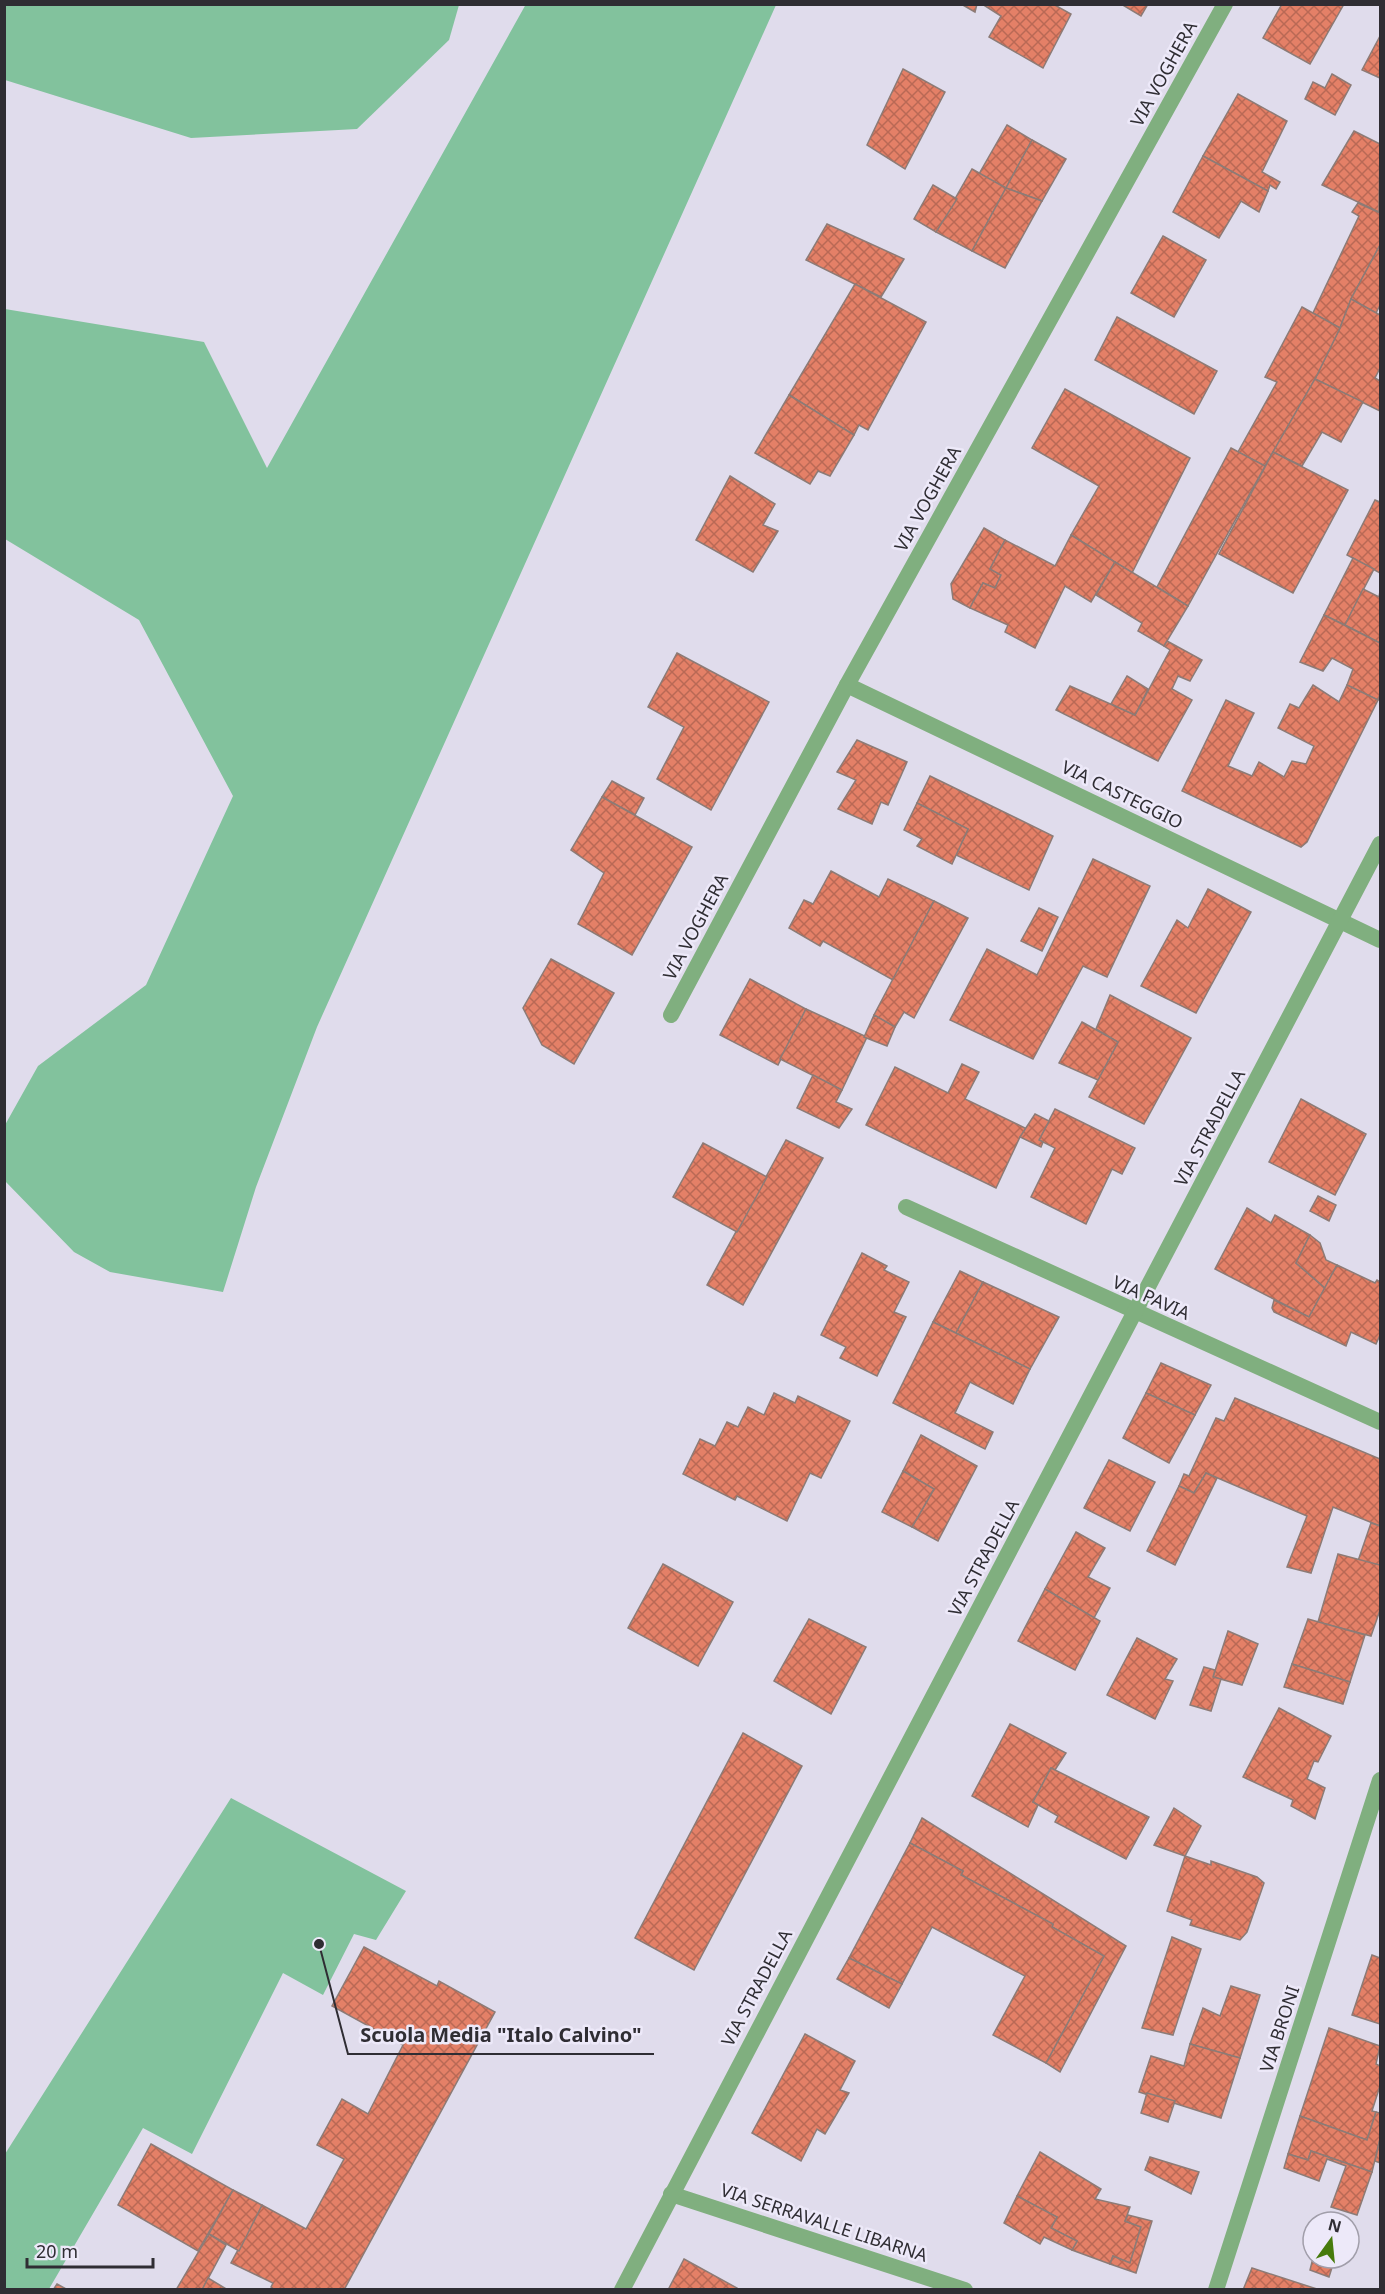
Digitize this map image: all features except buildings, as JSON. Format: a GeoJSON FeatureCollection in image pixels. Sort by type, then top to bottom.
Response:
{"type":"FeatureCollection","features":[{"type":"Feature","properties":{"kind":"street","name":"VIA VOGHERA"},"geometry":{"type":"LineString","coordinates":[[671,1016],[847,685],[1225,4]]}},
{"type":"Feature","properties":{"kind":"street","name":"VIA CASTEGGIO"},"geometry":{"type":"LineString","coordinates":[[847,685],[1380,940]]}},
{"type":"Feature","properties":{"kind":"street","name":"VIA STRADELLA"},"geometry":{"type":"LineString","coordinates":[[622,2289],[1380,844]]}},
{"type":"Feature","properties":{"kind":"street","name":"VIA PAVIA"},"geometry":{"type":"LineString","coordinates":[[906,1208],[1380,1422]]}},
{"type":"Feature","properties":{"kind":"street","name":"VIA BRONI"},"geometry":{"type":"LineString","coordinates":[[1216,2289],[1380,1780]]}},
{"type":"Feature","properties":{"kind":"street","name":"VIA SERRAVALLE LIBARNA"},"geometry":{"type":"LineString","coordinates":[[671,2194],[965,2289]]}},
{"type":"Feature","properties":{"kind":"green space"},"geometry":{"type":"Polygon","coordinates":[[[5,4],[459,5],[449,40],[357,129],[191,138],[5,80],[5,4]]]}},
{"type":"Feature","properties":{"kind":"green space"},"geometry":{"type":"Polygon","coordinates":[[[526,4],[776,5],[317,1027],[256,1187],[223,1292],[110,1272],[74,1252],[5,1181],[5,1125],[38,1066],[146,985],[233,796],[139,620],[5,539],[5,309],[204,342],[267,468],[526,4]]]}},
{"type":"Feature","properties":{"kind":"green space"},"geometry":{"type":"Polygon","coordinates":[[[231,1798],[406,1891],[376,1940],[354,1934],[323,1995],[283,1973],[192,2154],[143,2128],[49,2289],[5,2289],[5,2154],[231,1798]]]}},
{"type":"Feature","properties":{"kind":"place","name":"Scuola Media \"Italo Calvino\""},"geometry":{"type":"Point","coordinates":[319,1944]}}]}
